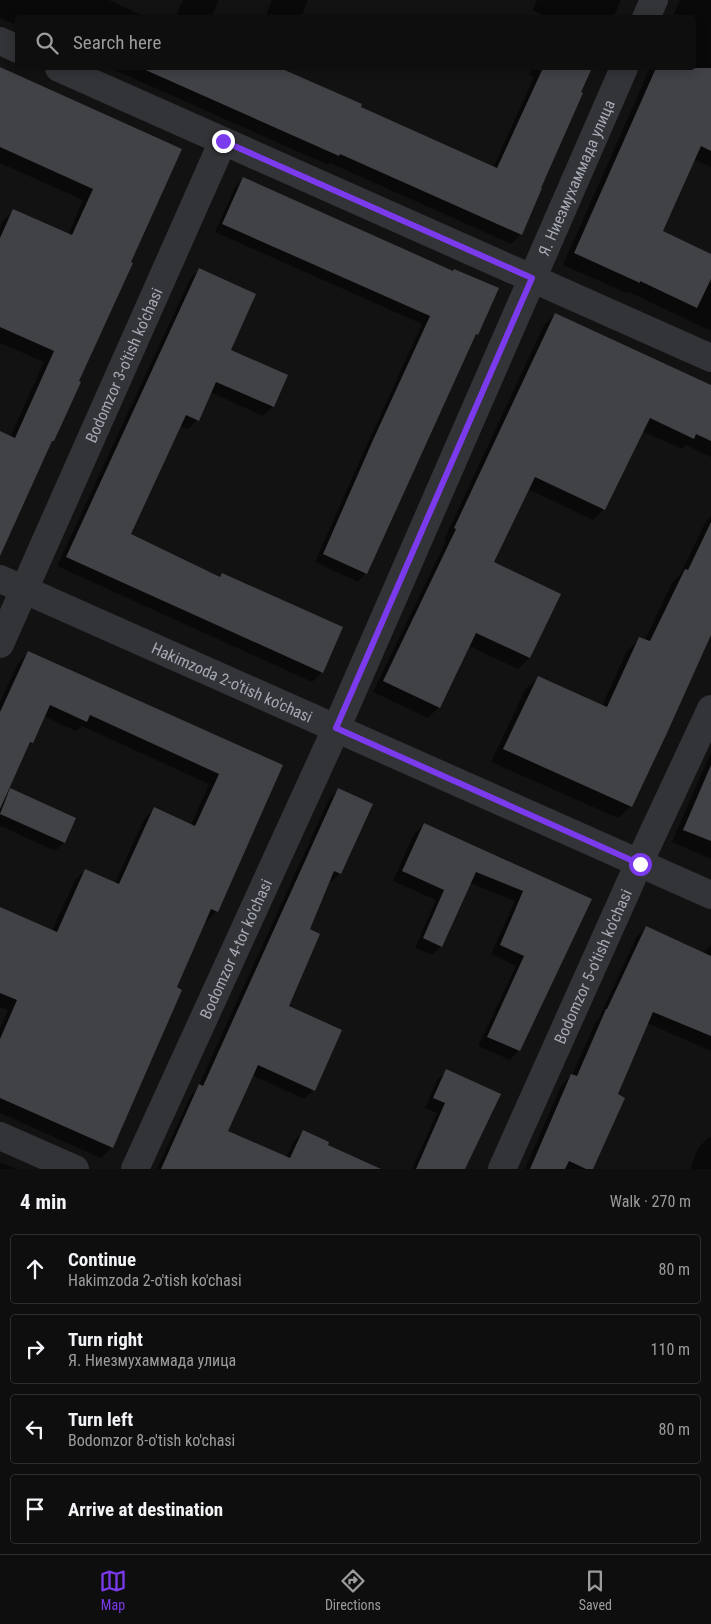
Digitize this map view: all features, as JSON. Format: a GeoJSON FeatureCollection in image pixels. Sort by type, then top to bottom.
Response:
{"type":"FeatureCollection","features":[{"type":"Feature","properties":{"kind":"street"},"geometry":{"type":"LineString","coordinates":[[647,15],[654,0]]}},
{"type":"Feature","properties":{"kind":"street"},"geometry":{"type":"LineString","coordinates":[[0,41],[15,48]]}},
{"type":"Feature","properties":{"kind":"street"},"geometry":{"type":"LineString","coordinates":[[63,70],[711,358]]}},
{"type":"Feature","properties":{"kind":"street","name":"Я. Ниезмухаммада улица"},"geometry":{"type":"LineString","coordinates":[[336,728],[623,70]]}},
{"type":"Feature","properties":{"kind":"street","name":"Bodomzor 3-o'tish ko'chasi"},"geometry":{"type":"LineString","coordinates":[[0,644],[12,585],[223,141]]}},
{"type":"Feature","properties":{"kind":"street","name":"Hakimzoda 2-o'tish ko'chasi"},"geometry":{"type":"LineString","coordinates":[[12,585],[711,895]]}},
{"type":"Feature","properties":{"kind":"street","name":"Bodomzor 5-o'tish ko'chasi"},"geometry":{"type":"LineString","coordinates":[[502,1169],[711,710]]}},
{"type":"Feature","properties":{"kind":"street","name":"Bodomzor 4-tor ko'chasi"},"geometry":{"type":"LineString","coordinates":[[135,1169],[336,728]]}},
{"type":"Feature","properties":{"kind":"street"},"geometry":{"type":"LineString","coordinates":[[0,1136],[75,1169]]}},
{"type":"Feature","properties":{"kind":"building"},"geometry":{"type":"Polygon","coordinates":[[[0,67],[182,149],[79,381],[81,382],[0,556],[0,431],[15,438],[54,351],[0,327],[0,238],[13,209],[72,235],[93,189],[0,147],[0,67]]]}},
{"type":"Feature","properties":{"kind":"building"},"geometry":{"type":"Polygon","coordinates":[[[711,68],[711,151],[701,146],[663,231],[711,254],[711,279],[697,308],[574,253],[655,70],[711,68]]]}},
{"type":"Feature","properties":{"kind":"building"},"geometry":{"type":"Polygon","coordinates":[[[146,70],[285,70],[362,104],[361,107],[497,168],[542,70],[591,70],[522,235],[340,154],[339,156],[146,70]]]}},
{"type":"Feature","properties":{"kind":"building"},"geometry":{"type":"Polygon","coordinates":[[[243,177],[453,271],[454,269],[499,288],[478,335],[476,334],[367,574],[323,554],[430,316],[222,224],[243,177]]]}},
{"type":"Feature","properties":{"kind":"building"},"geometry":{"type":"Polygon","coordinates":[[[199,268],[256,294],[231,350],[288,375],[274,407],[216,382],[199,421],[186,415],[131,534],[220,577],[222,573],[343,627],[323,673],[66,557],[199,268]]]}},
{"type":"Feature","properties":{"kind":"building"},"geometry":{"type":"Polygon","coordinates":[[[555,313],[711,385],[711,441],[696,434],[694,439],[650,418],[605,510],[535,477],[494,562],[561,594],[530,658],[476,633],[440,708],[383,681],[456,529],[454,528],[555,313]]]}},
{"type":"Feature","properties":{"kind":"building"},"geometry":{"type":"Polygon","coordinates":[[[711,522],[711,635],[632,807],[503,749],[538,676],[607,707],[639,637],[650,641],[685,569],[688,570],[711,522]]]}},
{"type":"Feature","properties":{"kind":"building"},"geometry":{"type":"Polygon","coordinates":[[[28,651],[283,765],[218,912],[211,909],[177,987],[182,990],[113,1148],[0,1098],[0,1039],[17,1000],[0,993],[0,907],[57,932],[85,869],[119,884],[154,807],[195,826],[219,774],[90,715],[87,722],[50,705],[33,743],[30,742],[0,809],[0,712],[28,651]]]}},
{"type":"Feature","properties":{"kind":"building"},"geometry":{"type":"Polygon","coordinates":[[[711,765],[711,841],[683,830],[711,765]]]}},
{"type":"Feature","properties":{"kind":"building"},"geometry":{"type":"Polygon","coordinates":[[[10,788],[76,818],[65,843],[0,814],[10,788]]]}},
{"type":"Feature","properties":{"kind":"building"},"geometry":{"type":"Polygon","coordinates":[[[338,788],[373,804],[341,874],[334,871],[310,929],[320,934],[289,1006],[342,1030],[315,1091],[258,1065],[228,1131],[290,1158],[303,1130],[329,1142],[328,1145],[381,1169],[161,1169],[199,1084],[203,1086],[338,788]]]}},
{"type":"Feature","properties":{"kind":"building"},"geometry":{"type":"Polygon","coordinates":[[[424,823],[592,899],[520,1051],[487,1037],[524,956],[500,945],[523,891],[476,872],[442,947],[423,938],[444,890],[402,871],[424,823]]]}},
{"type":"Feature","properties":{"kind":"building"},"geometry":{"type":"Polygon","coordinates":[[[646,926],[711,956],[711,1036],[653,1012],[618,1094],[625,1098],[593,1169],[586,1169],[569,1161],[565,1169],[530,1169],[571,1074],[577,1076],[606,1009],[646,926]]]}},
{"type":"Feature","properties":{"kind":"building"},"geometry":{"type":"Polygon","coordinates":[[[446,1069],[501,1094],[465,1169],[416,1169],[445,1103],[433,1098],[446,1069]]]}},
{"type":"Feature","properties":{"kind":"route"},"geometry":{"type":"LineString","coordinates":[[223,141],[532,278],[336,728],[640,864]]}}]}
